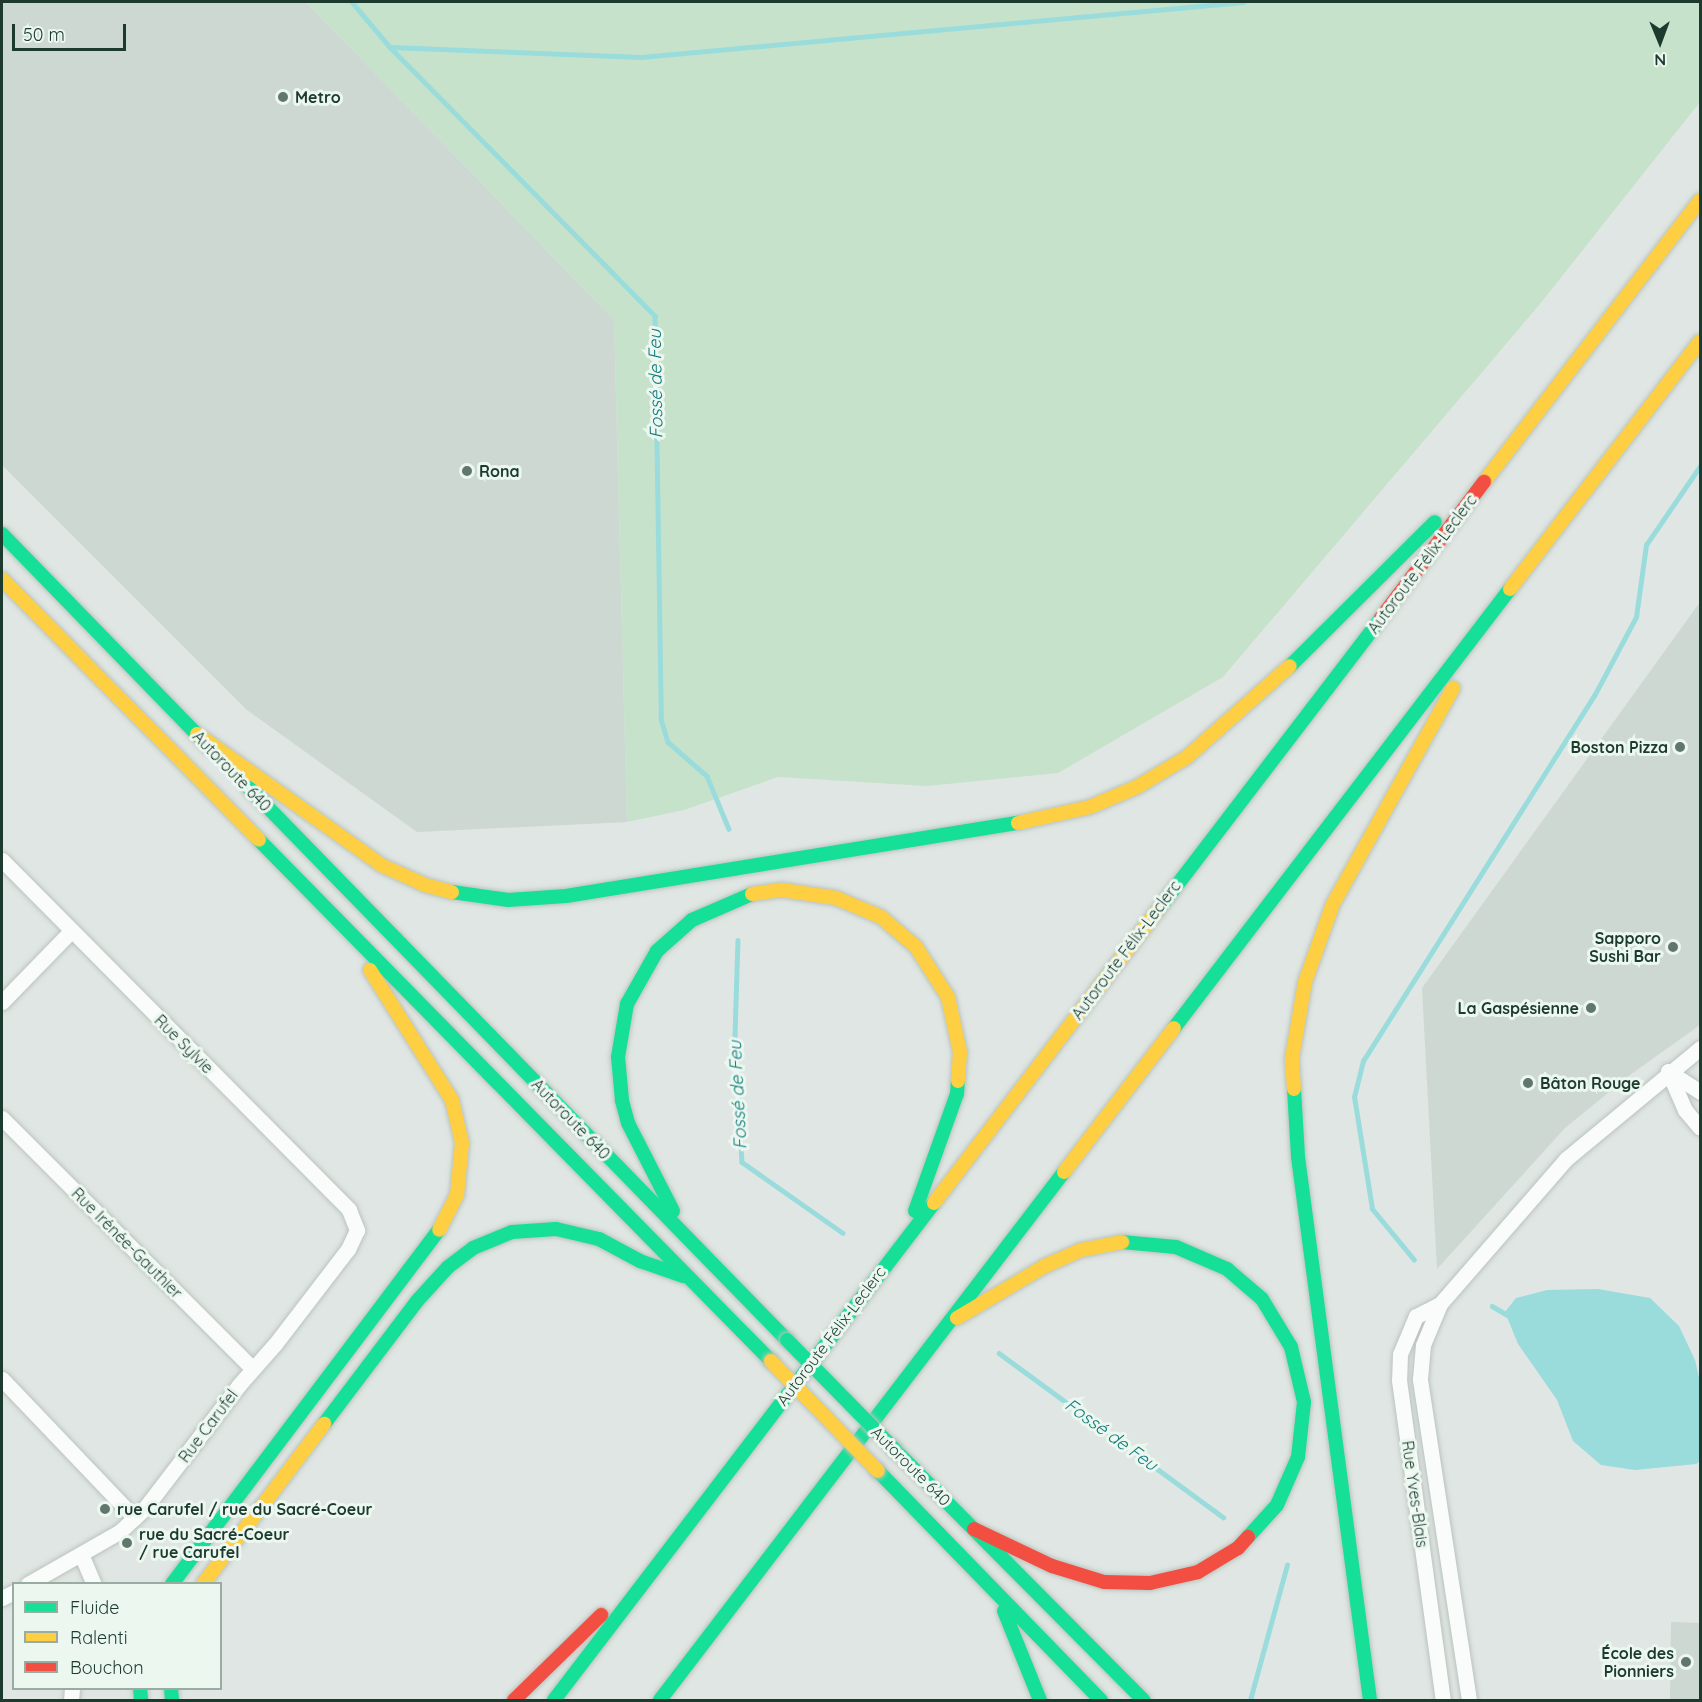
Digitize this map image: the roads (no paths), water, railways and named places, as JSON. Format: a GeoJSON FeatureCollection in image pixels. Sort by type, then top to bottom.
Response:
{"type":"FeatureCollection","features":[{"type":"Feature","properties":{"kind":"highway","name":"Autoroute Félix-Leclerc"},"geometry":{"type":"LineString","coordinates":[[554,1701],[904,1240],[1701,200]]}},
{"type":"Feature","properties":{"kind":"highway"},"geometry":{"type":"LineString","coordinates":[[660,1701],[945,1325],[1701,340]]}},
{"type":"Feature","properties":{"kind":"highway"},"geometry":{"type":"LineString","coordinates":[[197,734],[381,865],[425,885],[493,900],[566,896],[1053,818],[1137,787],[1214,736],[1289,668],[1517,439]]}},
{"type":"Feature","properties":{"kind":"highway","name":"Autoroute 640"},"geometry":{"type":"LineString","coordinates":[[2,534],[787,1341],[1143,1701]]}},
{"type":"Feature","properties":{"kind":"highway","name":"Autoroute 640"},"geometry":{"type":"LineString","coordinates":[[2,579],[771,1361],[1101,1701]]}},
{"type":"Feature","properties":{"kind":"highway"},"geometry":{"type":"LineString","coordinates":[[1370,1701],[1297,1148],[1292,1082],[1295,1034],[1305,982],[1333,904],[1378,818],[1511,588]]}},
{"type":"Feature","properties":{"kind":"highway"},"geometry":{"type":"LineString","coordinates":[[685,1235],[625,1112],[618,1070],[623,1017],[639,976],[679,930],[727,901],[782,890],[831,896],[881,917],[916,947],[935,972],[952,1007],[960,1052],[956,1101],[904,1240]]}},
{"type":"Feature","properties":{"kind":"highway"},"geometry":{"type":"LineString","coordinates":[[174,1582],[433,1242],[457,1195],[462,1143],[452,1100],[344,927]]}},
{"type":"Feature","properties":{"kind":"highway"},"geometry":{"type":"LineString","coordinates":[[205,1582],[417,1301],[448,1267],[473,1248],[513,1232],[556,1229],[599,1239],[640,1261],[689,1278]]}},
{"type":"Feature","properties":{"kind":"highway"},"geometry":{"type":"LineString","coordinates":[[945,1325],[1069,1254],[1116,1242],[1164,1244],[1207,1258],[1255,1291],[1286,1336],[1302,1390],[1301,1447],[1277,1505],[1238,1548],[1198,1572],[1150,1583],[1104,1582],[1052,1566],[974,1528]]}},
{"type":"Feature","properties":{"kind":"highway"},"geometry":{"type":"LineString","coordinates":[[513,1701],[669,1548]]}},
{"type":"Feature","properties":{"kind":"highway"},"geometry":{"type":"LineString","coordinates":[[997,1593],[1040,1701]]}},
{"type":"Feature","properties":{"kind":"street","name":"Rue Sylvie"},"geometry":{"type":"LineString","coordinates":[[2,860],[349,1210],[357,1234]]}},
{"type":"Feature","properties":{"kind":"street"},"geometry":{"type":"LineString","coordinates":[[2,1002],[71,931]]}},
{"type":"Feature","properties":{"kind":"street","name":"Rue Yves-Blais"},"geometry":{"type":"LineString","coordinates":[[1469,1701],[1420,1379],[1423,1345],[1440,1304],[1566,1160],[1668,1071],[1701,1048]]}},
{"type":"Feature","properties":{"kind":"street"},"geometry":{"type":"LineString","coordinates":[[1668,1071],[1701,1092]]}},
{"type":"Feature","properties":{"kind":"street"},"geometry":{"type":"LineString","coordinates":[[1668,1071],[1685,1110],[1701,1128]]}},
{"type":"Feature","properties":{"kind":"street","name":"Rue Irénée-Gauthier"},"geometry":{"type":"LineString","coordinates":[[2,1118],[252,1368]]}},
{"type":"Feature","properties":{"kind":"street","name":"Rue Carufel"},"geometry":{"type":"LineString","coordinates":[[36,1582],[52,1578],[81,1554],[135,1518],[252,1368],[275,1344],[357,1234]]}},
{"type":"Feature","properties":{"kind":"street","name":"Rue Yves-Blais"},"geometry":{"type":"LineString","coordinates":[[1440,1304],[1416,1316],[1400,1354],[1400,1380],[1443,1701]]}},
{"type":"Feature","properties":{"kind":"street"},"geometry":{"type":"LineString","coordinates":[[2,1379],[135,1518]]}},
{"type":"Feature","properties":{"kind":"street"},"geometry":{"type":"LineString","coordinates":[[81,1554],[93,1582]]}},
{"type":"Feature","properties":{"kind":"water"},"geometry":{"type":"Polygon","coordinates":[[[1598,1289],[1650,1298],[1679,1326],[1695,1360],[1700,1382],[1700,1461],[1696,1464],[1635,1470],[1601,1465],[1573,1441],[1557,1400],[1518,1344],[1505,1312],[1516,1298],[1547,1290],[1598,1289]]]}},
{"type":"Feature","properties":{"kind":"waterway","name":"Fossé de Feu"},"geometry":{"type":"LineString","coordinates":[[352,2],[390,47],[655,316],[661,719],[668,742],[707,776],[729,829]]}},
{"type":"Feature","properties":{"kind":"waterway"},"geometry":{"type":"LineString","coordinates":[[390,47],[641,57],[1243,2]]}},
{"type":"Feature","properties":{"kind":"waterway"},"geometry":{"type":"LineString","coordinates":[[1414,1260],[1372,1209],[1354,1097],[1363,1061],[1594,696],[1636,617],[1646,545],[1700,466]]}},
{"type":"Feature","properties":{"kind":"waterway","name":"Fossé de Feu"},"geometry":{"type":"LineString","coordinates":[[738,940],[735,1034],[742,1162],[843,1233]]}},
{"type":"Feature","properties":{"kind":"waterway"},"geometry":{"type":"LineString","coordinates":[[1492,1306],[1509,1316]]}},
{"type":"Feature","properties":{"kind":"waterway","name":"Fossé de Feu"},"geometry":{"type":"LineString","coordinates":[[999,1353],[1223,1517]]}},
{"type":"Feature","properties":{"kind":"waterway","name":"Fossé de Feu"},"geometry":{"type":"LineString","coordinates":[[1250,1700],[1287,1565]]}},
{"type":"Feature","properties":{"kind":"place","name":"Metro"},"geometry":{"type":"Point","coordinates":[283,97]}},
{"type":"Feature","properties":{"kind":"place","name":"Rona"},"geometry":{"type":"Point","coordinates":[467,471]}},
{"type":"Feature","properties":{"kind":"place","name":"Boston Pizza"},"geometry":{"type":"Point","coordinates":[1680,747]}},
{"type":"Feature","properties":{"kind":"place","name":"Sapporo Sushi Bar"},"geometry":{"type":"Point","coordinates":[1673,947]}},
{"type":"Feature","properties":{"kind":"place","name":"La Gaspésienne"},"geometry":{"type":"Point","coordinates":[1591,1008]}},
{"type":"Feature","properties":{"kind":"place","name":"Bâton Rouge"},"geometry":{"type":"Point","coordinates":[1528,1083]}},
{"type":"Feature","properties":{"kind":"place","name":"rue Carufel / rue du Sacré-Coeur"},"geometry":{"type":"Point","coordinates":[105,1509]}},
{"type":"Feature","properties":{"kind":"place","name":"rue du Sacré-Coeur / rue Carufel"},"geometry":{"type":"Point","coordinates":[127,1543]}},
{"type":"Feature","properties":{"kind":"place","name":"École des Pionniers"},"geometry":{"type":"Point","coordinates":[1686,1662]}}]}
